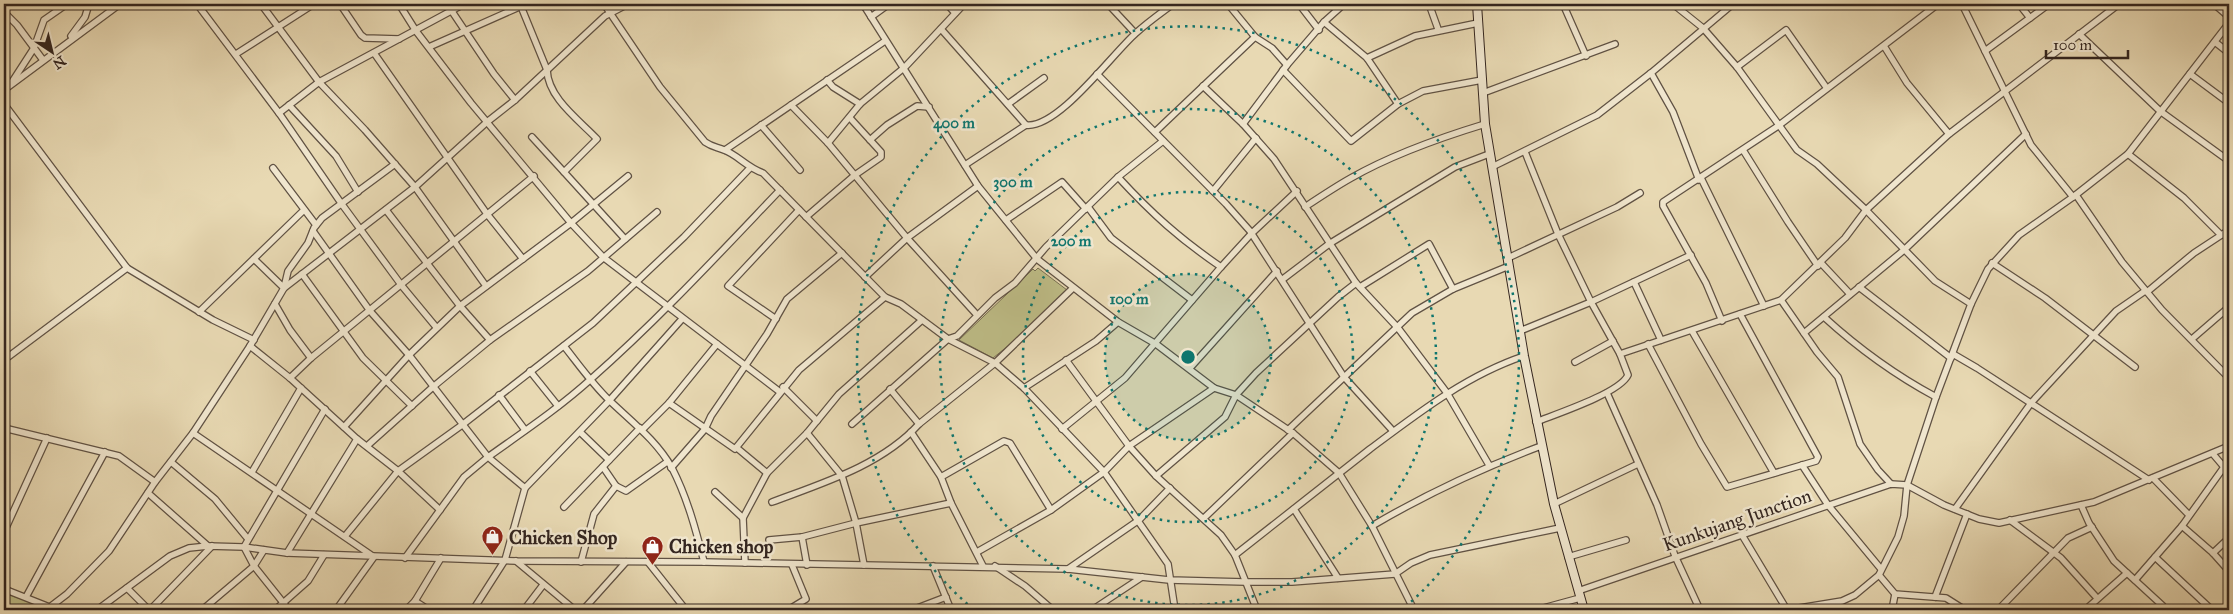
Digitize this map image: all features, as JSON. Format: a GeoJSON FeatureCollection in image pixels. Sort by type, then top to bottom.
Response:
{"type":"FeatureCollection","features":[{"type":"Feature","properties":{"kind":"street"},"geometry":{"type":"LineString","coordinates":[[6,88],[34,48],[44,20],[67,4]]}},
{"type":"Feature","properties":{"kind":"street"},"geometry":{"type":"LineString","coordinates":[[68,41],[85,16],[89,4]]}},
{"type":"Feature","properties":{"kind":"street"},"geometry":{"type":"LineString","coordinates":[[6,88],[120,4]]}},
{"type":"Feature","properties":{"kind":"street"},"geometry":{"type":"LineString","coordinates":[[198,4],[279,113],[360,230],[436,327]]}},
{"type":"Feature","properties":{"kind":"street"},"geometry":{"type":"LineString","coordinates":[[261,4],[319,82],[365,130],[415,187],[486,286]]}},
{"type":"Feature","properties":{"kind":"street"},"geometry":{"type":"LineString","coordinates":[[236,54],[314,4]]}},
{"type":"Feature","properties":{"kind":"street"},"geometry":{"type":"LineString","coordinates":[[340,4],[365,38],[401,39]]}},
{"type":"Feature","properties":{"kind":"street"},"geometry":{"type":"LineString","coordinates":[[399,4],[416,31],[487,122],[534,176],[571,223],[603,258],[682,320],[781,390],[817,421]]}},
{"type":"Feature","properties":{"kind":"street"},"geometry":{"type":"LineString","coordinates":[[447,4],[494,74],[515,100]]}},
{"type":"Feature","properties":{"kind":"street"},"geometry":{"type":"LineString","coordinates":[[279,113],[319,82],[464,4]]}},
{"type":"Feature","properties":{"kind":"street"},"geometry":{"type":"LineString","coordinates":[[604,4],[660,87],[706,142],[713,148],[725,150],[750,168],[763,173],[885,297],[892,298],[948,339],[995,363],[1024,388],[1104,472],[1168,564],[1175,610]]}},
{"type":"Feature","properties":{"kind":"street"},"geometry":{"type":"LineString","coordinates":[[284,288],[415,187],[487,122],[515,100],[609,14],[628,4]]}},
{"type":"Feature","properties":{"kind":"street"},"geometry":{"type":"LineString","coordinates":[[863,4],[885,41],[905,67],[978,186],[1037,259],[1118,322],[1156,344],[1214,388],[1236,396],[1291,431],[1339,473],[1372,526],[1414,610]]}},
{"type":"Feature","properties":{"kind":"street"},"geometry":{"type":"LineString","coordinates":[[871,17],[889,4]]}},
{"type":"Feature","properties":{"kind":"street"},"geometry":{"type":"LineString","coordinates":[[947,4],[955,14]]}},
{"type":"Feature","properties":{"kind":"street"},"geometry":{"type":"LineString","coordinates":[[828,143],[860,104],[905,67],[964,4]]}},
{"type":"Feature","properties":{"kind":"street"},"geometry":{"type":"LineString","coordinates":[[1108,4],[1135,33]]}},
{"type":"Feature","properties":{"kind":"street"},"geometry":{"type":"LineString","coordinates":[[941,29],[1026,125],[1032,126],[1044,123],[1072,101],[1135,33],[1173,4]]}},
{"type":"Feature","properties":{"kind":"street"},"geometry":{"type":"LineString","coordinates":[[1228,4],[1255,37],[1272,48],[1285,67],[1351,141],[1398,104],[1423,91],[1482,80]]}},
{"type":"Feature","properties":{"kind":"street"},"geometry":{"type":"LineString","coordinates":[[1300,4],[1319,30]]}},
{"type":"Feature","properties":{"kind":"street"},"geometry":{"type":"LineString","coordinates":[[1242,124],[1285,67],[1324,22],[1344,4]]}},
{"type":"Feature","properties":{"kind":"street"},"geometry":{"type":"LineString","coordinates":[[1430,4],[1438,29]]}},
{"type":"Feature","properties":{"kind":"street"},"geometry":{"type":"LineString","coordinates":[[1477,4],[1485,124],[1489,154],[1524,356],[1554,504],[1584,610]]}},
{"type":"Feature","properties":{"kind":"street"},"geometry":{"type":"LineString","coordinates":[[1562,4],[1586,56]]}},
{"type":"Feature","properties":{"kind":"street"},"geometry":{"type":"LineString","coordinates":[[1673,4],[1703,28],[1737,66],[1778,126],[1797,150],[1816,164],[1866,210],[1935,281],[1971,304]]}},
{"type":"Feature","properties":{"kind":"street"},"geometry":{"type":"LineString","coordinates":[[1492,167],[1597,115],[1651,73],[1733,4]]}},
{"type":"Feature","properties":{"kind":"street"},"geometry":{"type":"LineString","coordinates":[[1722,321],[1692,255],[1663,206],[1663,202],[1778,126],[1826,87],[1884,46],[1938,4]]}},
{"type":"Feature","properties":{"kind":"street"},"geometry":{"type":"LineString","coordinates":[[1962,4],[2031,144],[2075,196],[2122,262],[2162,310],[2229,378]]}},
{"type":"Feature","properties":{"kind":"street"},"geometry":{"type":"LineString","coordinates":[[2019,4],[2030,18]]}},
{"type":"Feature","properties":{"kind":"street"},"geometry":{"type":"LineString","coordinates":[[1984,51],[2049,4]]}},
{"type":"Feature","properties":{"kind":"street"},"geometry":{"type":"LineString","coordinates":[[1620,354],[1781,300],[1845,238],[1866,210],[1949,134],[2119,4]]}},
{"type":"Feature","properties":{"kind":"street"},"geometry":{"type":"LineString","coordinates":[[2214,4],[2229,17]]}},
{"type":"Feature","properties":{"kind":"street"},"geometry":{"type":"LineString","coordinates":[[428,47],[522,5],[547,70],[548,80],[554,94],[597,139],[564,172]]}},
{"type":"Feature","properties":{"kind":"street"},"geometry":{"type":"LineString","coordinates":[[4,12],[17,25],[43,60]]}},
{"type":"Feature","properties":{"kind":"street"},"geometry":{"type":"LineString","coordinates":[[1324,22],[1367,58],[1398,104]]}},
{"type":"Feature","properties":{"kind":"street"},"geometry":{"type":"LineString","coordinates":[[1367,58],[1415,36],[1438,29],[1478,22]]}},
{"type":"Feature","properties":{"kind":"street"},"geometry":{"type":"LineString","coordinates":[[1742,535],[1787,610],[1842,601],[1855,595],[1880,572],[1898,537],[1904,516],[1907,485],[1936,397],[1971,304],[1992,263],[2019,235],[2075,196],[2128,154],[2229,23]]}},
{"type":"Feature","properties":{"kind":"street"},"geometry":{"type":"LineString","coordinates":[[1737,66],[1786,30],[1826,87]]}},
{"type":"Feature","properties":{"kind":"street"},"geometry":{"type":"LineString","coordinates":[[2079,34],[2160,111],[2229,161]]}},
{"type":"Feature","properties":{"kind":"street"},"geometry":{"type":"LineString","coordinates":[[1155,132],[1255,37]]}},
{"type":"Feature","properties":{"kind":"street"},"geometry":{"type":"LineString","coordinates":[[725,150],[885,41]]}},
{"type":"Feature","properties":{"kind":"street"},"geometry":{"type":"LineString","coordinates":[[2215,42],[2229,53]]}},
{"type":"Feature","properties":{"kind":"street"},"geometry":{"type":"LineString","coordinates":[[1483,93],[1615,44]]}},
{"type":"Feature","properties":{"kind":"street"},"geometry":{"type":"LineString","coordinates":[[1884,46],[1907,83],[1949,134]]}},
{"type":"Feature","properties":{"kind":"street"},"geometry":{"type":"LineString","coordinates":[[374,53],[488,214],[523,259]]}},
{"type":"Feature","properties":{"kind":"street"},"geometry":{"type":"LineString","coordinates":[[1651,73],[1673,112],[1700,179],[1764,306]]}},
{"type":"Feature","properties":{"kind":"street"},"geometry":{"type":"LineString","coordinates":[[1098,74],[1213,191],[1252,234],[1277,270],[1344,377],[1393,431]]}},
{"type":"Feature","properties":{"kind":"street"},"geometry":{"type":"LineString","coordinates":[[2190,74],[2229,103]]}},
{"type":"Feature","properties":{"kind":"street"},"geometry":{"type":"LineString","coordinates":[[1008,104],[1044,78]]}},
{"type":"Feature","properties":{"kind":"street"},"geometry":{"type":"LineString","coordinates":[[827,80],[833,87],[860,104]]}},
{"type":"Feature","properties":{"kind":"street"},"geometry":{"type":"LineString","coordinates":[[1203,86],[1256,138],[1274,160],[1358,285],[1398,328],[1447,393],[1489,465]]}},
{"type":"Feature","properties":{"kind":"street"},"geometry":{"type":"LineString","coordinates":[[4,104],[127,268],[200,312],[254,340]]}},
{"type":"Feature","properties":{"kind":"street"},"geometry":{"type":"LineString","coordinates":[[289,105],[336,156],[358,192]]}},
{"type":"Feature","properties":{"kind":"street"},"geometry":{"type":"LineString","coordinates":[[791,105],[828,143],[907,238],[977,315]]}},
{"type":"Feature","properties":{"kind":"street"},"geometry":{"type":"LineString","coordinates":[[870,140],[887,125],[917,106],[929,106]]}},
{"type":"Feature","properties":{"kind":"street"},"geometry":{"type":"LineString","coordinates":[[806,217],[855,175],[881,157],[881,152],[850,118]]}},
{"type":"Feature","properties":{"kind":"street"},"geometry":{"type":"LineString","coordinates":[[1305,207],[1351,178],[1394,157],[1441,138],[1485,124]]}},
{"type":"Feature","properties":{"kind":"street"},"geometry":{"type":"LineString","coordinates":[[761,125],[800,170]]}},
{"type":"Feature","properties":{"kind":"street"},"geometry":{"type":"LineString","coordinates":[[966,164],[1026,125]]}},
{"type":"Feature","properties":{"kind":"street"},"geometry":{"type":"LineString","coordinates":[[1804,333],[1904,250],[2026,134]]}},
{"type":"Feature","properties":{"kind":"street"},"geometry":{"type":"LineString","coordinates":[[532,137],[625,239]]}},
{"type":"Feature","properties":{"kind":"street"},"geometry":{"type":"LineString","coordinates":[[1213,191],[1256,138]]}},
{"type":"Feature","properties":{"kind":"street"},"geometry":{"type":"LineString","coordinates":[[852,424],[948,339],[957,336],[977,315],[1015,283],[1046,247],[1118,177],[1163,141]]}},
{"type":"Feature","properties":{"kind":"street"},"geometry":{"type":"LineString","coordinates":[[1743,150],[1788,222],[1820,264],[1850,294]]}},
{"type":"Feature","properties":{"kind":"street"},"geometry":{"type":"LineString","coordinates":[[1525,152],[1558,234],[1591,302],[1620,354],[1628,375],[1625,382],[1607,393],[1536,422]]}},
{"type":"Feature","properties":{"kind":"street"},"geometry":{"type":"LineString","coordinates":[[1282,280],[1329,244],[1455,167],[1489,154]]}},
{"type":"Feature","properties":{"kind":"street"},"geometry":{"type":"LineString","coordinates":[[2128,154],[2184,198],[2221,235]]}},
{"type":"Feature","properties":{"kind":"street"},"geometry":{"type":"LineString","coordinates":[[50,607],[67,594],[109,550],[155,482],[193,433],[254,340],[284,288],[288,271],[308,243],[316,225],[341,203],[395,164]]}},
{"type":"Feature","properties":{"kind":"street"},"geometry":{"type":"LineString","coordinates":[[273,168],[316,225]]}},
{"type":"Feature","properties":{"kind":"street"},"geometry":{"type":"LineString","coordinates":[[346,535],[398,471],[462,425],[593,324],[636,284],[750,168]]}},
{"type":"Feature","properties":{"kind":"street"},"geometry":{"type":"LineString","coordinates":[[290,378],[311,358],[345,333],[534,176]]}},
{"type":"Feature","properties":{"kind":"street"},"geometry":{"type":"LineString","coordinates":[[344,427],[436,327],[460,306],[571,223],[628,176]]}},
{"type":"Feature","properties":{"kind":"street"},"geometry":{"type":"LineString","coordinates":[[1118,177],[1153,215],[1191,246],[1221,267]]}},
{"type":"Feature","properties":{"kind":"street"},"geometry":{"type":"LineString","coordinates":[[1006,220],[1062,182],[1087,208],[1111,238],[1192,300]]}},
{"type":"Feature","properties":{"kind":"street"},"geometry":{"type":"LineString","coordinates":[[865,277],[907,238],[978,186]]}},
{"type":"Feature","properties":{"kind":"street"},"geometry":{"type":"LineString","coordinates":[[405,558],[464,477],[488,456],[526,430],[590,380],[667,308],[780,190]]}},
{"type":"Feature","properties":{"kind":"street"},"geometry":{"type":"LineString","coordinates":[[1062,429],[1125,378],[1221,267],[1252,234],[1297,192]]}},
{"type":"Feature","properties":{"kind":"street"},"geometry":{"type":"LineString","coordinates":[[1204,518],[1344,377],[1412,313],[1453,289],[1640,193]]}},
{"type":"Feature","properties":{"kind":"street"},"geometry":{"type":"LineString","coordinates":[[200,312],[304,210]]}},
{"type":"Feature","properties":{"kind":"street"},"geometry":{"type":"LineString","coordinates":[[386,210],[460,306],[490,340]]}},
{"type":"Feature","properties":{"kind":"street"},"geometry":{"type":"LineString","coordinates":[[776,319],[728,286],[799,210]]}},
{"type":"Feature","properties":{"kind":"street"},"geometry":{"type":"LineString","coordinates":[[367,446],[434,386],[490,340],[588,271],[657,212]]}},
{"type":"Feature","properties":{"kind":"street"},"geometry":{"type":"LineString","coordinates":[[1955,509],[2031,403],[2116,311],[2146,291],[2194,253],[2229,230]]}},
{"type":"Feature","properties":{"kind":"street"},"geometry":{"type":"LineString","coordinates":[[312,231],[370,311],[409,355],[462,425],[488,456],[525,488]]}},
{"type":"Feature","properties":{"kind":"street"},"geometry":{"type":"LineString","coordinates":[[1156,476],[1225,417],[1236,396],[1256,372],[1338,297],[1429,244],[1453,289]]}},
{"type":"Feature","properties":{"kind":"street"},"geometry":{"type":"LineString","coordinates":[[603,467],[616,486],[626,491],[669,465],[705,429],[710,416],[746,365],[787,299],[842,253]]}},
{"type":"Feature","properties":{"kind":"street"},"geometry":{"type":"LineString","coordinates":[[1520,331],[1591,302],[1692,255]]}},
{"type":"Feature","properties":{"kind":"street"},"geometry":{"type":"LineString","coordinates":[[254,259],[284,288]]}},
{"type":"Feature","properties":{"kind":"street"},"geometry":{"type":"LineString","coordinates":[[1992,263],[2045,298],[2135,367]]}},
{"type":"Feature","properties":{"kind":"street"},"geometry":{"type":"LineString","coordinates":[[4,360],[127,268]]}},
{"type":"Feature","properties":{"kind":"street"},"geometry":{"type":"LineString","coordinates":[[1190,368],[1277,270]]}},
{"type":"Feature","properties":{"kind":"street"},"geometry":{"type":"LineString","coordinates":[[302,274],[363,358],[412,406]]}},
{"type":"Feature","properties":{"kind":"street"},"geometry":{"type":"LineString","coordinates":[[1634,282],[1661,340]]}},
{"type":"Feature","properties":{"kind":"street"},"geometry":{"type":"LineString","coordinates":[[1859,287],[1952,356],[2031,403],[2151,479],[2189,515]]}},
{"type":"Feature","properties":{"kind":"street"},"geometry":{"type":"LineString","coordinates":[[772,502],[842,476],[863,466],[911,432],[995,363],[1073,288]]}},
{"type":"Feature","properties":{"kind":"street"},"geometry":{"type":"LineString","coordinates":[[669,403],[733,450],[737,448],[781,390],[799,370],[885,297]]}},
{"type":"Feature","properties":{"kind":"street"},"geometry":{"type":"LineString","coordinates":[[1781,300],[1838,377],[1860,444],[1878,470],[1891,484]]}},
{"type":"Feature","properties":{"kind":"street"},"geometry":{"type":"LineString","coordinates":[[275,304],[290,330],[311,358]]}},
{"type":"Feature","properties":{"kind":"street"},"geometry":{"type":"LineString","coordinates":[[2192,339],[2229,307]]}},
{"type":"Feature","properties":{"kind":"street"},"geometry":{"type":"LineString","coordinates":[[1648,344],[1701,444],[1727,487],[1816,461],[1818,457],[1740,314]]}},
{"type":"Feature","properties":{"kind":"street"},"geometry":{"type":"LineString","coordinates":[[1824,317],[1845,336],[1888,367],[1936,397]]}},
{"type":"Feature","properties":{"kind":"street"},"geometry":{"type":"LineString","coordinates":[[473,610],[505,560],[525,488],[609,401],[682,320]]}},
{"type":"Feature","properties":{"kind":"street"},"geometry":{"type":"LineString","coordinates":[[746,563],[743,518],[767,473],[808,433],[839,394],[922,320]]}},
{"type":"Feature","properties":{"kind":"street"},"geometry":{"type":"LineString","coordinates":[[1024,388],[1096,341],[1118,322]]}},
{"type":"Feature","properties":{"kind":"street"},"geometry":{"type":"LineString","coordinates":[[1692,331],[1774,473]]}},
{"type":"Feature","properties":{"kind":"street"},"geometry":{"type":"LineString","coordinates":[[1575,362],[1613,341]]}},
{"type":"Feature","properties":{"kind":"street"},"geometry":{"type":"LineString","coordinates":[[564,507],[609,460],[669,403],[717,344]]}},
{"type":"Feature","properties":{"kind":"street"},"geometry":{"type":"LineString","coordinates":[[250,346],[290,378],[357,439],[398,471],[440,510]]}},
{"type":"Feature","properties":{"kind":"street"},"geometry":{"type":"LineString","coordinates":[[564,346],[590,380],[609,401],[641,429],[669,465],[695,524],[704,562]]}},
{"type":"Feature","properties":{"kind":"street"},"geometry":{"type":"LineString","coordinates":[[1235,555],[1393,431],[1447,393],[1524,356]]}},
{"type":"Feature","properties":{"kind":"street"},"geometry":{"type":"LineString","coordinates":[[1066,360],[1129,446],[1156,476],[1221,535],[1235,555],[1257,610]]}},
{"type":"Feature","properties":{"kind":"street"},"geometry":{"type":"LineString","coordinates":[[530,371],[558,406]]}},
{"type":"Feature","properties":{"kind":"street"},"geometry":{"type":"LineString","coordinates":[[252,472],[301,388]]}},
{"type":"Feature","properties":{"kind":"street"},"geometry":{"type":"LineString","coordinates":[[976,552],[1051,510],[1104,472],[1129,446],[1214,388]]}},
{"type":"Feature","properties":{"kind":"street"},"geometry":{"type":"LineString","coordinates":[[890,389],[919,424]]}},
{"type":"Feature","properties":{"kind":"street"},"geometry":{"type":"LineString","coordinates":[[1607,393],[1657,505],[1675,556],[1700,610]]}},
{"type":"Feature","properties":{"kind":"street"},"geometry":{"type":"LineString","coordinates":[[499,395],[526,430]]}},
{"type":"Feature","properties":{"kind":"street"},"geometry":{"type":"LineString","coordinates":[[244,547],[325,409]]}},
{"type":"Feature","properties":{"kind":"street"},"geometry":{"type":"LineString","coordinates":[[4,428],[119,456],[155,482]]}},
{"type":"Feature","properties":{"kind":"street"},"geometry":{"type":"LineString","coordinates":[[580,432],[609,460]]}},
{"type":"Feature","properties":{"kind":"street"},"geometry":{"type":"LineString","coordinates":[[911,432],[941,477],[951,503],[983,566]]}},
{"type":"Feature","properties":{"kind":"street"},"geometry":{"type":"LineString","coordinates":[[193,433],[346,535],[374,556]]}},
{"type":"Feature","properties":{"kind":"street"},"geometry":{"type":"LineString","coordinates":[[808,433],[842,476],[856,523],[864,565]]}},
{"type":"Feature","properties":{"kind":"street"},"geometry":{"type":"LineString","coordinates":[[4,532],[47,438]]}},
{"type":"Feature","properties":{"kind":"street"},"geometry":{"type":"LineString","coordinates":[[287,554],[357,439]]}},
{"type":"Feature","properties":{"kind":"street"},"geometry":{"type":"LineString","coordinates":[[941,477],[1004,441],[1010,443],[1051,510]]}},
{"type":"Feature","properties":{"kind":"street"},"geometry":{"type":"LineString","coordinates":[[1372,526],[1412,503],[1489,465],[1541,446]]}},
{"type":"Feature","properties":{"kind":"street"},"geometry":{"type":"LineString","coordinates":[[1907,485],[1979,519],[1999,522],[2094,502],[2229,446]]}},
{"type":"Feature","properties":{"kind":"street"},"geometry":{"type":"LineString","coordinates":[[737,448],[767,473]]}},
{"type":"Feature","properties":{"kind":"street"},"geometry":{"type":"LineString","coordinates":[[26,598],[105,452]]}},
{"type":"Feature","properties":{"kind":"street"},"geometry":{"type":"LineString","coordinates":[[2135,580],[2182,526],[2224,467],[2213,454]]}},
{"type":"Feature","properties":{"kind":"street"},"geometry":{"type":"LineString","coordinates":[[171,462],[215,499],[248,539]]}},
{"type":"Feature","properties":{"kind":"street"},"geometry":{"type":"LineString","coordinates":[[1554,504],[1638,464]]}},
{"type":"Feature","properties":{"kind":"street"},"geometry":{"type":"LineString","coordinates":[[1802,465],[1828,505],[1895,594],[1892,610]]}},
{"type":"Feature","properties":{"kind":"street","name":"Kunkujang Junction"},"geometry":{"type":"LineString","coordinates":[[1536,610],[1675,556],[1891,484],[1907,485]]}},
{"type":"Feature","properties":{"kind":"street"},"geometry":{"type":"LineString","coordinates":[[581,562],[594,514],[616,486]]}},
{"type":"Feature","properties":{"kind":"street"},"geometry":{"type":"LineString","coordinates":[[1068,569],[1139,520],[1170,488]]}},
{"type":"Feature","properties":{"kind":"street"},"geometry":{"type":"LineString","coordinates":[[715,492],[743,518]]}},
{"type":"Feature","properties":{"kind":"street"},"geometry":{"type":"LineString","coordinates":[[148,493],[210,546]]}},
{"type":"Feature","properties":{"kind":"street"},"geometry":{"type":"LineString","coordinates":[[769,540],[802,537],[856,523],[951,503]]}},
{"type":"Feature","properties":{"kind":"street"},"geometry":{"type":"LineString","coordinates":[[2081,505],[2092,527],[2114,561],[2163,606]]}},
{"type":"Feature","properties":{"kind":"street"},"geometry":{"type":"LineString","coordinates":[[1294,509],[1338,578]]}},
{"type":"Feature","properties":{"kind":"street"},"geometry":{"type":"LineString","coordinates":[[1935,597],[1967,514]]}},
{"type":"Feature","properties":{"kind":"street"},"geometry":{"type":"LineString","coordinates":[[2010,520],[2055,553],[2097,598]]}},
{"type":"Feature","properties":{"kind":"street"},"geometry":{"type":"LineString","coordinates":[[2182,526],[2213,553],[2229,571]]}},
{"type":"Feature","properties":{"kind":"street"},"geometry":{"type":"LineString","coordinates":[[1998,610],[2068,538],[2092,527]]}},
{"type":"Feature","properties":{"kind":"street"},"geometry":{"type":"LineString","coordinates":[[97,610],[170,556],[189,548],[210,546],[244,547],[287,554],[516,561],[995,566],[1068,569],[1169,580],[1292,582],[1395,574],[1411,563],[1430,555],[1560,528]]}},
{"type":"Feature","properties":{"kind":"street"},"geometry":{"type":"LineString","coordinates":[[802,537],[808,565]]}},
{"type":"Feature","properties":{"kind":"street"},"geometry":{"type":"LineString","coordinates":[[2213,553],[2229,538]]}},
{"type":"Feature","properties":{"kind":"street"},"geometry":{"type":"LineString","coordinates":[[1568,557],[1626,540]]}},
{"type":"Feature","properties":{"kind":"street"},"geometry":{"type":"LineString","coordinates":[[127,588],[149,610],[210,546]]}},
{"type":"Feature","properties":{"kind":"street"},"geometry":{"type":"LineString","coordinates":[[244,547],[254,566],[289,610]]}},
{"type":"Feature","properties":{"kind":"street"},"geometry":{"type":"LineString","coordinates":[[202,610],[254,566],[264,550]]}},
{"type":"Feature","properties":{"kind":"street"},"geometry":{"type":"LineString","coordinates":[[275,610],[308,581],[324,555]]}},
{"type":"Feature","properties":{"kind":"street"},"geometry":{"type":"LineString","coordinates":[[336,610],[374,556]]}},
{"type":"Feature","properties":{"kind":"street"},"geometry":{"type":"LineString","coordinates":[[2155,556],[2212,610]]}},
{"type":"Feature","properties":{"kind":"street"},"geometry":{"type":"LineString","coordinates":[[406,610],[415,601],[441,558]]}},
{"type":"Feature","properties":{"kind":"street"},"geometry":{"type":"LineString","coordinates":[[516,561],[575,610]]}},
{"type":"Feature","properties":{"kind":"street"},"geometry":{"type":"LineString","coordinates":[[583,610],[626,562]]}},
{"type":"Feature","properties":{"kind":"street"},"geometry":{"type":"LineString","coordinates":[[648,562],[686,610]]}},
{"type":"Feature","properties":{"kind":"street"},"geometry":{"type":"LineString","coordinates":[[788,610],[806,599],[792,565]]}},
{"type":"Feature","properties":{"kind":"street"},"geometry":{"type":"LineString","coordinates":[[933,566],[951,610]]}},
{"type":"Feature","properties":{"kind":"street"},"geometry":{"type":"LineString","coordinates":[[995,566],[1025,586],[1052,610]]}},
{"type":"Feature","properties":{"kind":"street"},"geometry":{"type":"LineString","coordinates":[[2085,610],[2126,573]]}},
{"type":"Feature","properties":{"kind":"street"},"geometry":{"type":"LineString","coordinates":[[1092,610],[1142,577]]}},
{"type":"Feature","properties":{"kind":"street"},"geometry":{"type":"LineString","coordinates":[[524,610],[543,585]]}},
{"type":"Feature","properties":{"kind":"street"},"geometry":{"type":"LineString","coordinates":[[4,589],[57,610]]}},
{"type":"Feature","properties":{"kind":"street"},"geometry":{"type":"LineString","coordinates":[[1895,594],[1946,598],[1965,610]]}},
{"type":"Feature","properties":{"kind":"street"},"geometry":{"type":"LineString","coordinates":[[912,610],[946,597]]}},
{"type":"Feature","properties":{"kind":"street"},"geometry":{"type":"LineString","coordinates":[[415,601],[429,610]]}},
{"type":"Feature","properties":{"kind":"shaded area"},"geometry":{"type":"Polygon","coordinates":[[[1038,268],[1067,290],[1018,338],[993,358],[959,340],[1033,269],[1035,271],[1038,268]]]}},
{"type":"Feature","properties":{"kind":"shaded area"},"geometry":{"type":"Polygon","coordinates":[[[4,593],[44,607],[48,610],[4,610],[4,593]]]}},
{"type":"Feature","properties":{"kind":"place","name":"Chicken Shop"},"geometry":{"type":"Point","coordinates":[493,556]}},
{"type":"Feature","properties":{"kind":"place","name":"Chicken shop"},"geometry":{"type":"Point","coordinates":[653,565]}}]}
